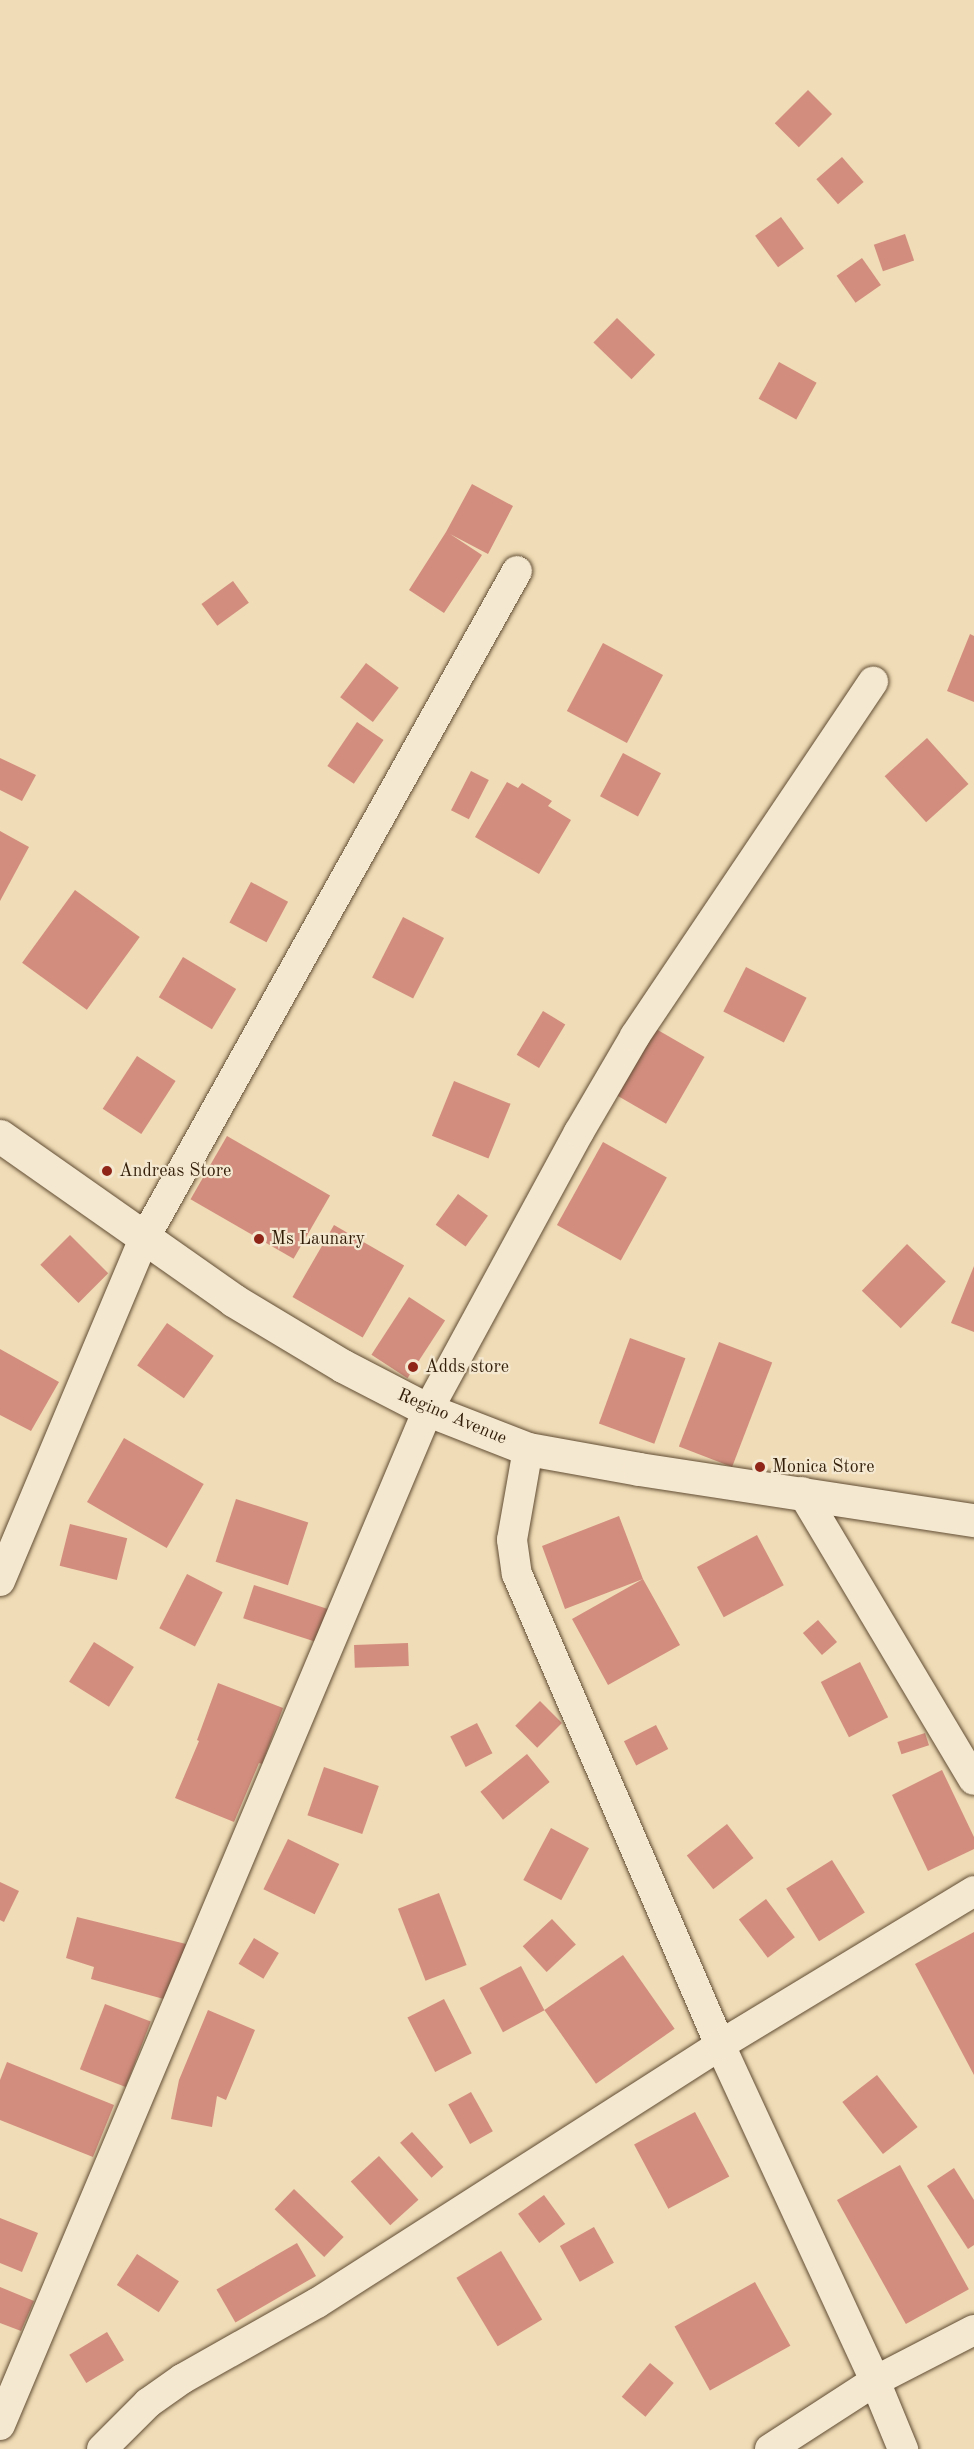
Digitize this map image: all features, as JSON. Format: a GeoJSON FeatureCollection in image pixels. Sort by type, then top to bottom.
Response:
{"type":"FeatureCollection","features":[{"type":"Feature","properties":{"kind":"street"},"geometry":{"type":"LineString","coordinates":[[0,1581],[144,1239],[517,571]]}},
{"type":"Feature","properties":{"kind":"street"},"geometry":{"type":"LineString","coordinates":[[0,2426],[428,1410],[579,1131],[635,1036],[873,682]]}},
{"type":"Feature","properties":{"kind":"street","name":"Regino Avenue"},"geometry":{"type":"LineString","coordinates":[[0,1136],[233,1300],[343,1366],[428,1410],[528,1449],[639,1469],[974,1520]]}},
{"type":"Feature","properties":{"kind":"street"},"geometry":{"type":"LineString","coordinates":[[528,1449],[512,1540],[517,1574],[720,2045],[875,2381],[903,2449]]}},
{"type":"Feature","properties":{"kind":"street"},"geometry":{"type":"LineString","coordinates":[[802,1492],[974,1780]]}},
{"type":"Feature","properties":{"kind":"street"},"geometry":{"type":"LineString","coordinates":[[102,2449],[148,2403],[182,2379],[317,2302],[720,2045],[974,1891]]}},
{"type":"Feature","properties":{"kind":"street"},"geometry":{"type":"LineString","coordinates":[[770,2449],[875,2381],[974,2330]]}},
{"type":"Feature","properties":{"kind":"building"},"geometry":{"type":"Polygon","coordinates":[[[808,90],[832,114],[799,147],[775,123],[808,90]]]}},
{"type":"Feature","properties":{"kind":"building"},"geometry":{"type":"Polygon","coordinates":[[[842,157],[864,182],[838,204],[816,179],[842,157]]]}},
{"type":"Feature","properties":{"kind":"building"},"geometry":{"type":"Polygon","coordinates":[[[781,217],[804,249],[778,267],[755,236],[781,217]]]}},
{"type":"Feature","properties":{"kind":"building"},"geometry":{"type":"Polygon","coordinates":[[[905,234],[914,260],[883,271],[874,245],[905,234]]]}},
{"type":"Feature","properties":{"kind":"building"},"geometry":{"type":"Polygon","coordinates":[[[862,258],[881,285],[856,303],[837,276],[862,258]]]}},
{"type":"Feature","properties":{"kind":"building"},"geometry":{"type":"Polygon","coordinates":[[[617,318],[655,355],[632,379],[593,342],[617,318]]]}},
{"type":"Feature","properties":{"kind":"building"},"geometry":{"type":"Polygon","coordinates":[[[779,362],[817,383],[796,420],[759,399],[779,362]]]}},
{"type":"Feature","properties":{"kind":"building"},"geometry":{"type":"Polygon","coordinates":[[[472,484],[513,506],[488,554],[450,534],[482,555],[444,613],[409,590],[446,532],[472,484]]]}},
{"type":"Feature","properties":{"kind":"building"},"geometry":{"type":"Polygon","coordinates":[[[233,581],[249,603],[217,626],[201,604],[233,581]]]}},
{"type":"Feature","properties":{"kind":"building"},"geometry":{"type":"Polygon","coordinates":[[[970,634],[974,636],[974,702],[947,691],[970,634]]]}},
{"type":"Feature","properties":{"kind":"building"},"geometry":{"type":"Polygon","coordinates":[[[603,643],[663,675],[627,743],[567,711],[603,643]]]}},
{"type":"Feature","properties":{"kind":"building"},"geometry":{"type":"Polygon","coordinates":[[[366,663],[399,688],[373,722],[340,697],[366,663]]]}},
{"type":"Feature","properties":{"kind":"building"},"geometry":{"type":"Polygon","coordinates":[[[357,722],[384,740],[354,784],[327,766],[357,722]]]}},
{"type":"Feature","properties":{"kind":"building"},"geometry":{"type":"Polygon","coordinates":[[[927,738],[968,784],[926,822],[885,776],[927,738]]]}},
{"type":"Feature","properties":{"kind":"building"},"geometry":{"type":"Polygon","coordinates":[[[623,753],[661,773],[638,816],[600,796],[623,753]]]}},
{"type":"Feature","properties":{"kind":"building"},"geometry":{"type":"Polygon","coordinates":[[[0,758],[36,775],[22,801],[0,790],[0,758]]]}},
{"type":"Feature","properties":{"kind":"building"},"geometry":{"type":"Polygon","coordinates":[[[471,771],[489,780],[469,819],[451,810],[471,771]]]}},
{"type":"Feature","properties":{"kind":"building"},"geometry":{"type":"Polygon","coordinates":[[[507,782],[518,788],[522,783],[552,801],[548,806],[571,820],[539,874],[475,837],[507,782]]]}},
{"type":"Feature","properties":{"kind":"building"},"geometry":{"type":"Polygon","coordinates":[[[0,831],[29,847],[0,901],[0,831]]]}},
{"type":"Feature","properties":{"kind":"building"},"geometry":{"type":"Polygon","coordinates":[[[251,882],[288,902],[266,942],[229,923],[251,882]]]}},
{"type":"Feature","properties":{"kind":"building"},"geometry":{"type":"Polygon","coordinates":[[[75,890],[140,937],[87,1010],[22,963],[75,890]]]}},
{"type":"Feature","properties":{"kind":"building"},"geometry":{"type":"Polygon","coordinates":[[[403,917],[444,938],[413,998],[372,978],[403,917]]]}},
{"type":"Feature","properties":{"kind":"building"},"geometry":{"type":"Polygon","coordinates":[[[183,957],[236,989],[212,1029],[159,997],[183,957]]]}},
{"type":"Feature","properties":{"kind":"building"},"geometry":{"type":"Polygon","coordinates":[[[746,967],[807,998],[784,1042],[723,1012],[746,967]]]}},
{"type":"Feature","properties":{"kind":"building"},"geometry":{"type":"Polygon","coordinates":[[[543,1011],[565,1024],[539,1068],[517,1055],[543,1011]]]}},
{"type":"Feature","properties":{"kind":"building"},"geometry":{"type":"Polygon","coordinates":[[[656,1029],[704,1057],[666,1124],[618,1096],[656,1029]]]}},
{"type":"Feature","properties":{"kind":"building"},"geometry":{"type":"Polygon","coordinates":[[[137,1056],[176,1081],[141,1134],[103,1109],[137,1056]]]}},
{"type":"Feature","properties":{"kind":"building"},"geometry":{"type":"Polygon","coordinates":[[[454,1081],[511,1104],[488,1159],[432,1136],[454,1081]]]}},
{"type":"Feature","properties":{"kind":"building"},"geometry":{"type":"Polygon","coordinates":[[[227,1136],[330,1196],[294,1259],[190,1199],[227,1136]]]}},
{"type":"Feature","properties":{"kind":"building"},"geometry":{"type":"Polygon","coordinates":[[[603,1142],[667,1177],[621,1260],[557,1225],[603,1142]]]}},
{"type":"Feature","properties":{"kind":"building"},"geometry":{"type":"Polygon","coordinates":[[[458,1194],[488,1216],[466,1246],[436,1225],[458,1194]]]}},
{"type":"Feature","properties":{"kind":"building"},"geometry":{"type":"Polygon","coordinates":[[[334,1225],[404,1266],[363,1337],[292,1297],[334,1225]]]}},
{"type":"Feature","properties":{"kind":"building"},"geometry":{"type":"Polygon","coordinates":[[[70,1235],[108,1273],[78,1303],[40,1265],[70,1235]]]}},
{"type":"Feature","properties":{"kind":"building"},"geometry":{"type":"Polygon","coordinates":[[[907,1244],[946,1282],[901,1328],[862,1291],[907,1244]]]}},
{"type":"Feature","properties":{"kind":"building"},"geometry":{"type":"Polygon","coordinates":[[[974,1266],[974,1332],[951,1323],[974,1266]]]}},
{"type":"Feature","properties":{"kind":"building"},"geometry":{"type":"Polygon","coordinates":[[[409,1297],[445,1320],[407,1378],[371,1355],[409,1297]]]}},
{"type":"Feature","properties":{"kind":"building"},"geometry":{"type":"Polygon","coordinates":[[[167,1323],[214,1356],[184,1398],[137,1366],[167,1323]]]}},
{"type":"Feature","properties":{"kind":"building"},"geometry":{"type":"Polygon","coordinates":[[[630,1338],[685,1358],[654,1444],[599,1424],[630,1338]]]}},
{"type":"Feature","properties":{"kind":"building"},"geometry":{"type":"Polygon","coordinates":[[[719,1342],[772,1362],[732,1467],[679,1447],[719,1342]]]}},
{"type":"Feature","properties":{"kind":"building"},"geometry":{"type":"Polygon","coordinates":[[[0,1349],[59,1382],[31,1431],[0,1415],[0,1349]]]}},
{"type":"Feature","properties":{"kind":"building"},"geometry":{"type":"Polygon","coordinates":[[[124,1438],[204,1484],[167,1548],[87,1502],[124,1438]]]}},
{"type":"Feature","properties":{"kind":"building"},"geometry":{"type":"Polygon","coordinates":[[[236,1499],[308,1522],[288,1585],[216,1562],[236,1499]]]}},
{"type":"Feature","properties":{"kind":"building"},"geometry":{"type":"Polygon","coordinates":[[[619,1516],[643,1579],[565,1609],[542,1546],[619,1516]]]}},
{"type":"Feature","properties":{"kind":"building"},"geometry":{"type":"Polygon","coordinates":[[[70,1524],[127,1538],[117,1580],[60,1566],[70,1524]]]}},
{"type":"Feature","properties":{"kind":"building"},"geometry":{"type":"Polygon","coordinates":[[[757,1535],[784,1585],[724,1617],[697,1567],[757,1535]]]}},
{"type":"Feature","properties":{"kind":"building"},"geometry":{"type":"Polygon","coordinates":[[[187,1574],[223,1592],[195,1647],[159,1628],[187,1574]]]}},
{"type":"Feature","properties":{"kind":"building"},"geometry":{"type":"Polygon","coordinates":[[[643,1579],[680,1645],[608,1685],[572,1619],[643,1579]]]}},
{"type":"Feature","properties":{"kind":"building"},"geometry":{"type":"Polygon","coordinates":[[[254,1585],[330,1610],[319,1643],[243,1618],[254,1585]]]}},
{"type":"Feature","properties":{"kind":"building"},"geometry":{"type":"Polygon","coordinates":[[[818,1620],[837,1642],[822,1655],[803,1633],[818,1620]]]}},
{"type":"Feature","properties":{"kind":"building"},"geometry":{"type":"Polygon","coordinates":[[[94,1642],[134,1667],[109,1707],[69,1682],[94,1642]]]}},
{"type":"Feature","properties":{"kind":"building"},"geometry":{"type":"Polygon","coordinates":[[[408,1643],[409,1666],[355,1668],[354,1645],[408,1643]]]}},
{"type":"Feature","properties":{"kind":"building"},"geometry":{"type":"Polygon","coordinates":[[[860,1662],[888,1717],[849,1737],[821,1682],[860,1662]]]}},
{"type":"Feature","properties":{"kind":"building"},"geometry":{"type":"Polygon","coordinates":[[[218,1683],[283,1708],[262,1764],[259,1763],[234,1822],[175,1798],[199,1741],[197,1740],[218,1683]]]}},
{"type":"Feature","properties":{"kind":"building"},"geometry":{"type":"Polygon","coordinates":[[[540,1701],[562,1723],[537,1748],[515,1726],[540,1701]]]}},
{"type":"Feature","properties":{"kind":"building"},"geometry":{"type":"Polygon","coordinates":[[[477,1723],[492,1753],[466,1767],[450,1737],[477,1723]]]}},
{"type":"Feature","properties":{"kind":"building"},"geometry":{"type":"Polygon","coordinates":[[[656,1725],[668,1749],[636,1765],[624,1741],[656,1725]]]}},
{"type":"Feature","properties":{"kind":"building"},"geometry":{"type":"Polygon","coordinates":[[[925,1733],[929,1745],[901,1754],[897,1742],[925,1733]]]}},
{"type":"Feature","properties":{"kind":"building"},"geometry":{"type":"Polygon","coordinates":[[[527,1754],[550,1782],[503,1820],[480,1792],[527,1754]]]}},
{"type":"Feature","properties":{"kind":"building"},"geometry":{"type":"Polygon","coordinates":[[[324,1767],[379,1786],[362,1834],[307,1815],[324,1767]]]}},
{"type":"Feature","properties":{"kind":"building"},"geometry":{"type":"Polygon","coordinates":[[[942,1770],[974,1837],[974,1849],[928,1871],[892,1795],[942,1770]]]}},
{"type":"Feature","properties":{"kind":"building"},"geometry":{"type":"Polygon","coordinates":[[[727,1824],[753,1858],[713,1889],[687,1855],[727,1824]]]}},
{"type":"Feature","properties":{"kind":"building"},"geometry":{"type":"Polygon","coordinates":[[[551,1828],[589,1848],[561,1900],[523,1880],[551,1828]]]}},
{"type":"Feature","properties":{"kind":"building"},"geometry":{"type":"Polygon","coordinates":[[[288,1839],[339,1864],[315,1914],[263,1889],[288,1839]]]}},
{"type":"Feature","properties":{"kind":"building"},"geometry":{"type":"Polygon","coordinates":[[[832,1860],[865,1913],[819,1941],[786,1889],[832,1860]]]}},
{"type":"Feature","properties":{"kind":"building"},"geometry":{"type":"Polygon","coordinates":[[[0,1882],[19,1891],[4,1922],[0,1920],[0,1882]]]}},
{"type":"Feature","properties":{"kind":"building"},"geometry":{"type":"Polygon","coordinates":[[[439,1893],[467,1965],[426,1981],[398,1909],[439,1893]]]}},
{"type":"Feature","properties":{"kind":"building"},"geometry":{"type":"Polygon","coordinates":[[[766,1899],[795,1937],[768,1958],[739,1919],[766,1899]]]}},
{"type":"Feature","properties":{"kind":"building"},"geometry":{"type":"Polygon","coordinates":[[[77,1917],[186,1944],[171,2001],[91,1979],[94,1967],[66,1958],[77,1917]]]}},
{"type":"Feature","properties":{"kind":"building"},"geometry":{"type":"Polygon","coordinates":[[[552,1919],[576,1945],[547,1972],[523,1946],[552,1919]]]}},
{"type":"Feature","properties":{"kind":"building"},"geometry":{"type":"Polygon","coordinates":[[[974,1932],[974,2075],[915,1964],[974,1932]]]}},
{"type":"Feature","properties":{"kind":"building"},"geometry":{"type":"Polygon","coordinates":[[[254,1938],[279,1953],[263,1979],[239,1964],[254,1938]]]}},
{"type":"Feature","properties":{"kind":"building"},"geometry":{"type":"Polygon","coordinates":[[[623,1955],[675,2029],[596,2084],[544,2010],[623,1955]]]}},
{"type":"Feature","properties":{"kind":"building"},"geometry":{"type":"Polygon","coordinates":[[[521,1966],[544,2010],[503,2032],[480,1988],[521,1966]]]}},
{"type":"Feature","properties":{"kind":"building"},"geometry":{"type":"Polygon","coordinates":[[[444,1999],[472,2053],[435,2072],[407,2018],[444,1999]]]}},
{"type":"Feature","properties":{"kind":"building"},"geometry":{"type":"Polygon","coordinates":[[[105,2004],[151,2022],[126,2087],[80,2069],[105,2004]]]}},
{"type":"Feature","properties":{"kind":"building"},"geometry":{"type":"Polygon","coordinates":[[[208,2010],[255,2030],[226,2100],[217,2096],[212,2127],[171,2119],[179,2080],[208,2010]]]}},
{"type":"Feature","properties":{"kind":"building"},"geometry":{"type":"Polygon","coordinates":[[[7,2062],[114,2105],[93,2157],[0,2120],[0,2080],[7,2062]]]}},
{"type":"Feature","properties":{"kind":"building"},"geometry":{"type":"Polygon","coordinates":[[[877,2075],[918,2127],[883,2154],[842,2102],[877,2075]]]}},
{"type":"Feature","properties":{"kind":"building"},"geometry":{"type":"Polygon","coordinates":[[[471,2092],[493,2131],[470,2144],[448,2105],[471,2092]]]}},
{"type":"Feature","properties":{"kind":"building"},"geometry":{"type":"Polygon","coordinates":[[[695,2112],[729,2176],[668,2209],[634,2144],[695,2112]]]}},
{"type":"Feature","properties":{"kind":"building"},"geometry":{"type":"Polygon","coordinates":[[[412,2132],[443,2167],[432,2178],[400,2143],[412,2132]]]}},
{"type":"Feature","properties":{"kind":"building"},"geometry":{"type":"Polygon","coordinates":[[[379,2156],[418,2200],[390,2225],[351,2181],[379,2156]]]}},
{"type":"Feature","properties":{"kind":"building"},"geometry":{"type":"Polygon","coordinates":[[[900,2165],[969,2289],[906,2324],[837,2200],[900,2165]]]}},
{"type":"Feature","properties":{"kind":"building"},"geometry":{"type":"Polygon","coordinates":[[[954,2168],[974,2200],[974,2245],[968,2249],[927,2186],[954,2168]]]}},
{"type":"Feature","properties":{"kind":"building"},"geometry":{"type":"Polygon","coordinates":[[[294,2189],[344,2237],[324,2257],[275,2209],[294,2189]]]}},
{"type":"Feature","properties":{"kind":"building"},"geometry":{"type":"Polygon","coordinates":[[[544,2195],[565,2224],[539,2243],[518,2214],[544,2195]]]}},
{"type":"Feature","properties":{"kind":"building"},"geometry":{"type":"Polygon","coordinates":[[[0,2218],[38,2233],[22,2272],[0,2263],[0,2218]]]}},
{"type":"Feature","properties":{"kind":"building"},"geometry":{"type":"Polygon","coordinates":[[[594,2227],[614,2263],[580,2282],[560,2246],[594,2227]]]}},
{"type":"Feature","properties":{"kind":"building"},"geometry":{"type":"Polygon","coordinates":[[[297,2243],[316,2276],[235,2322],[216,2290],[297,2243]]]}},
{"type":"Feature","properties":{"kind":"building"},"geometry":{"type":"Polygon","coordinates":[[[501,2251],[542,2320],[498,2346],[456,2278],[501,2251]]]}},
{"type":"Feature","properties":{"kind":"building"},"geometry":{"type":"Polygon","coordinates":[[[137,2254],[179,2281],[159,2312],[117,2285],[137,2254]]]}},
{"type":"Feature","properties":{"kind":"building"},"geometry":{"type":"Polygon","coordinates":[[[755,2282],[790,2346],[710,2390],[675,2327],[755,2282]]]}},
{"type":"Feature","properties":{"kind":"building"},"geometry":{"type":"Polygon","coordinates":[[[0,2287],[34,2301],[21,2331],[0,2323],[0,2287]]]}},
{"type":"Feature","properties":{"kind":"building"},"geometry":{"type":"Polygon","coordinates":[[[107,2332],[124,2360],[86,2383],[69,2355],[107,2332]]]}},
{"type":"Feature","properties":{"kind":"building"},"geometry":{"type":"Polygon","coordinates":[[[650,2363],[674,2383],[645,2417],[622,2397],[650,2363]]]}},
{"type":"Feature","properties":{"kind":"place","name":"Andreas Store"},"geometry":{"type":"Point","coordinates":[107,1171]}},
{"type":"Feature","properties":{"kind":"place","name":"Ms Launary"},"geometry":{"type":"Point","coordinates":[259,1239]}},
{"type":"Feature","properties":{"kind":"place","name":"Adds store"},"geometry":{"type":"Point","coordinates":[413,1367]}},
{"type":"Feature","properties":{"kind":"place","name":"Monica Store"},"geometry":{"type":"Point","coordinates":[760,1467]}}]}
